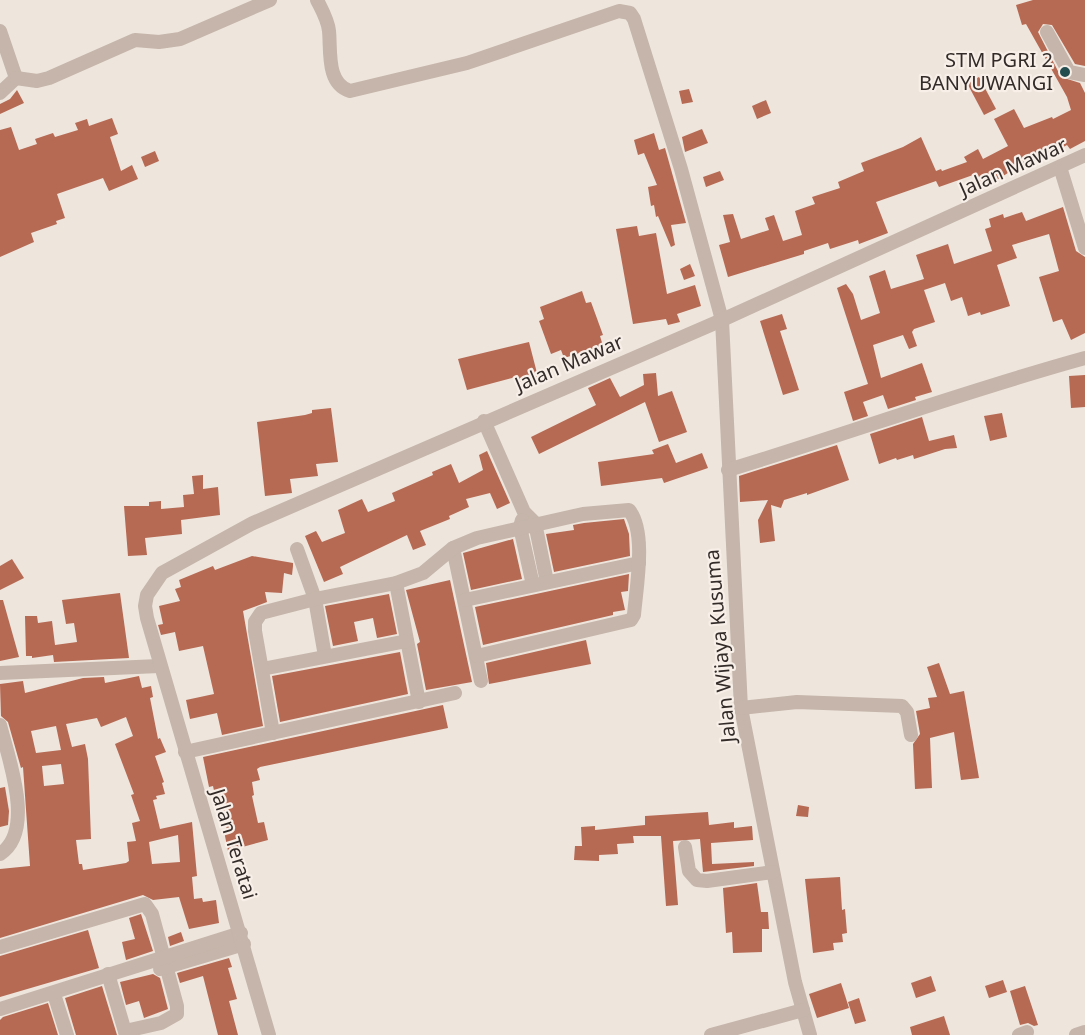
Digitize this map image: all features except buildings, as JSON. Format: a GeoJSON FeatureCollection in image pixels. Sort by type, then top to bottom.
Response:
{"type":"FeatureCollection","features":[{"type":"Feature","properties":{"kind":"street"},"geometry":{"type":"LineString","coordinates":[[16,78],[37,81],[49,78],[135,40],[159,42],[180,39],[270,0]]}},
{"type":"Feature","properties":{"kind":"street","name":"Jalan Wijaya Kusuma"},"geometry":{"type":"LineString","coordinates":[[317,0],[329,30],[333,69],[338,84],[350,91],[467,63],[619,11],[630,13],[681,169],[722,320],[741,708],[773,872],[810,1035]]}},
{"type":"Feature","properties":{"kind":"street"},"geometry":{"type":"LineString","coordinates":[[0,31],[16,78]]}},
{"type":"Feature","properties":{"kind":"street"},"geometry":{"type":"LineString","coordinates":[[1047,32],[1069,72],[1085,75]]}},
{"type":"Feature","properties":{"kind":"street"},"geometry":{"type":"LineString","coordinates":[[0,93],[16,78]]}},
{"type":"Feature","properties":{"kind":"street","name":"Jalan Mawar"},"geometry":{"type":"LineString","coordinates":[[159,666],[145,606],[147,595],[162,573],[253,523],[484,421],[722,320],[1085,155]]}},
{"type":"Feature","properties":{"kind":"street"},"geometry":{"type":"LineString","coordinates":[[1060,166],[1085,248]]}},
{"type":"Feature","properties":{"kind":"street"},"geometry":{"type":"LineString","coordinates":[[728,470],[929,407],[1011,378],[1085,358]]}},
{"type":"Feature","properties":{"kind":"street"},"geometry":{"type":"LineString","coordinates":[[484,421],[524,512],[535,523],[540,584]]}},
{"type":"Feature","properties":{"kind":"street"},"geometry":{"type":"LineString","coordinates":[[273,734],[255,631],[257,616],[315,599],[396,583],[423,573],[453,548],[477,538],[535,523],[583,514],[629,510],[636,526],[639,563],[634,615],[631,620],[477,656]]}},
{"type":"Feature","properties":{"kind":"street"},"geometry":{"type":"LineString","coordinates":[[524,512],[520,527],[540,584]]}},
{"type":"Feature","properties":{"kind":"street"},"geometry":{"type":"LineString","coordinates":[[453,548],[481,681]]}},
{"type":"Feature","properties":{"kind":"street"},"geometry":{"type":"LineString","coordinates":[[297,549],[315,599],[325,656]]}},
{"type":"Feature","properties":{"kind":"street"},"geometry":{"type":"LineString","coordinates":[[465,600],[639,563]]}},
{"type":"Feature","properties":{"kind":"street"},"geometry":{"type":"LineString","coordinates":[[396,583],[419,702]]}},
{"type":"Feature","properties":{"kind":"street"},"geometry":{"type":"LineString","coordinates":[[262,669],[407,641]]}},
{"type":"Feature","properties":{"kind":"street"},"geometry":{"type":"LineString","coordinates":[[0,673],[159,666]]}},
{"type":"Feature","properties":{"kind":"street","name":"Jalan Teratai"},"geometry":{"type":"LineString","coordinates":[[159,666],[269,1035]]}},
{"type":"Feature","properties":{"kind":"street"},"geometry":{"type":"LineString","coordinates":[[185,752],[455,693]]}},
{"type":"Feature","properties":{"kind":"street"},"geometry":{"type":"LineString","coordinates":[[741,708],[797,702],[902,706],[907,712],[911,735]]}},
{"type":"Feature","properties":{"kind":"street"},"geometry":{"type":"LineString","coordinates":[[0,725],[19,803],[18,821],[13,837],[7,848],[0,854]]}},
{"type":"Feature","properties":{"kind":"street"},"geometry":{"type":"LineString","coordinates":[[686,847],[689,872],[697,880],[707,881],[773,872]]}},
{"type":"Feature","properties":{"kind":"street"},"geometry":{"type":"LineString","coordinates":[[0,947],[145,904],[152,914],[177,1006],[177,1014],[161,1023],[126,1033],[110,978]]}},
{"type":"Feature","properties":{"kind":"street"},"geometry":{"type":"LineString","coordinates":[[0,1009],[242,939]]}},
{"type":"Feature","properties":{"kind":"street"},"geometry":{"type":"LineString","coordinates":[[54,994],[67,1035]]}},
{"type":"Feature","properties":{"kind":"street"},"geometry":{"type":"LineString","coordinates":[[711,1035],[803,1010]]}},
{"type":"Feature","properties":{"kind":"street"},"geometry":{"type":"LineString","coordinates":[[1076,1035],[1085,1032]]}},
{"type":"Feature","properties":{"kind":"place","name":"STM PGRI 2 BANYUWANGI"},"geometry":{"type":"Point","coordinates":[1065,72]}}]}
